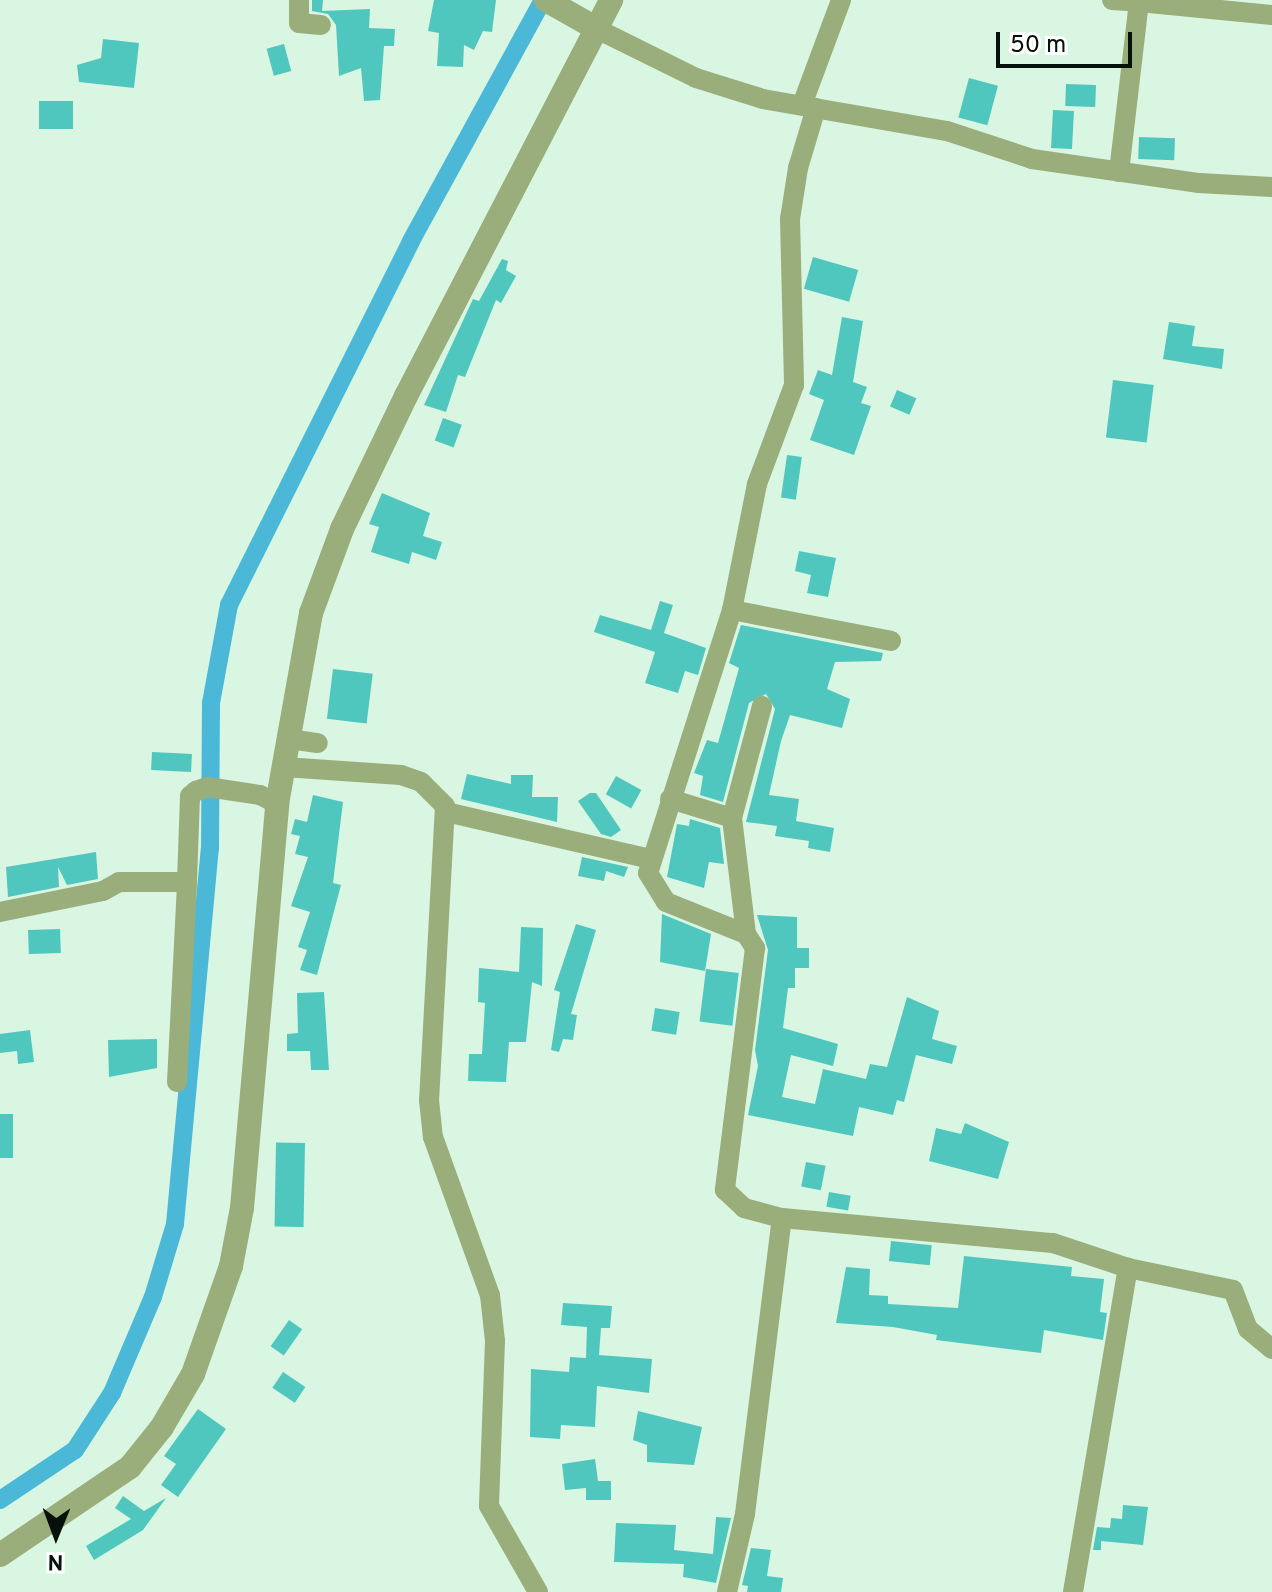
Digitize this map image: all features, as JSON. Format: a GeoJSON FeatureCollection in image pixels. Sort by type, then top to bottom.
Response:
{"type":"FeatureCollection","features":[{"type":"Feature","properties":{"kind":"street"},"geometry":{"type":"LineString","coordinates":[[299,0],[299,23],[321,25]]}},
{"type":"Feature","properties":{"kind":"street"},"geometry":{"type":"LineString","coordinates":[[546,0],[592,26],[710,83],[809,107],[947,131],[1032,159],[1119,172],[1272,187]]}},
{"type":"Feature","properties":{"kind":"street"},"geometry":{"type":"LineString","coordinates":[[0,1555],[130,1467],[162,1427],[193,1374],[215,1316],[242,1208],[268,800],[284,767],[311,613],[342,529],[592,26],[611,0]]}},
{"type":"Feature","properties":{"kind":"street"},"geometry":{"type":"LineString","coordinates":[[746,934],[666,902],[650,882],[651,859],[732,610],[757,484],[796,374],[790,219],[809,107],[841,0]]}},
{"type":"Feature","properties":{"kind":"street"},"geometry":{"type":"LineString","coordinates":[[1112,0],[1272,15]]}},
{"type":"Feature","properties":{"kind":"street"},"geometry":{"type":"LineString","coordinates":[[1119,172],[1139,2]]}},
{"type":"Feature","properties":{"kind":"street"},"geometry":{"type":"LineString","coordinates":[[732,610],[891,641]]}},
{"type":"Feature","properties":{"kind":"street"},"geometry":{"type":"LineString","coordinates":[[762,706],[732,818],[746,934],[756,955],[724,1182],[736,1203],[782,1218],[1053,1243],[1128,1268],[1233,1290],[1248,1329],[1272,1349]]}},
{"type":"Feature","properties":{"kind":"street"},"geometry":{"type":"LineString","coordinates":[[289,739],[318,743]]}},
{"type":"Feature","properties":{"kind":"street"},"geometry":{"type":"LineString","coordinates":[[284,767],[401,775],[436,793],[446,812],[429,1100],[433,1137],[490,1295],[495,1341],[489,1506],[538,1592]]}},
{"type":"Feature","properties":{"kind":"street"},"geometry":{"type":"LineString","coordinates":[[177,1082],[190,796],[207,787],[268,800]]}},
{"type":"Feature","properties":{"kind":"street"},"geometry":{"type":"LineString","coordinates":[[670,799],[732,818]]}},
{"type":"Feature","properties":{"kind":"street"},"geometry":{"type":"LineString","coordinates":[[446,812],[651,859]]}},
{"type":"Feature","properties":{"kind":"street"},"geometry":{"type":"LineString","coordinates":[[0,912],[103,891],[119,882],[187,882]]}},
{"type":"Feature","properties":{"kind":"street"},"geometry":{"type":"LineString","coordinates":[[727,1592],[745,1514],[782,1218]]}},
{"type":"Feature","properties":{"kind":"street"},"geometry":{"type":"LineString","coordinates":[[1073,1592],[1128,1268]]}},
{"type":"Feature","properties":{"kind":"building"},"geometry":{"type":"Polygon","coordinates":[[[312,0],[323,0],[322,11],[370,9],[369,28],[395,29],[394,46],[384,46],[380,100],[364,101],[361,68],[339,76],[336,25],[328,14],[312,11],[312,0]]]}},
{"type":"Feature","properties":{"kind":"building"},"geometry":{"type":"Polygon","coordinates":[[[434,0],[496,0],[492,32],[483,31],[474,50],[464,45],[463,67],[437,66],[439,33],[428,31],[434,0]]]}},
{"type":"Feature","properties":{"kind":"building"},"geometry":{"type":"Polygon","coordinates":[[[103,39],[139,43],[134,88],[79,82],[77,65],[101,58],[103,39]]]}},
{"type":"Feature","properties":{"kind":"building"},"geometry":{"type":"Polygon","coordinates":[[[284,44],[291,71],[274,76],[267,49],[284,44]]]}},
{"type":"Feature","properties":{"kind":"building"},"geometry":{"type":"Polygon","coordinates":[[[969,78],[998,86],[987,125],[958,118],[969,78]]]}},
{"type":"Feature","properties":{"kind":"building"},"geometry":{"type":"Polygon","coordinates":[[[1066,84],[1096,85],[1095,107],[1065,106],[1066,84]]]}},
{"type":"Feature","properties":{"kind":"building"},"geometry":{"type":"Polygon","coordinates":[[[39,101],[73,101],[73,129],[39,129],[39,101]]]}},
{"type":"Feature","properties":{"kind":"building"},"geometry":{"type":"Polygon","coordinates":[[[1053,110],[1074,111],[1072,149],[1051,148],[1053,110]]]}},
{"type":"Feature","properties":{"kind":"building"},"geometry":{"type":"Polygon","coordinates":[[[1139,137],[1175,138],[1174,160],[1138,159],[1139,137]]]}},
{"type":"Feature","properties":{"kind":"building"},"geometry":{"type":"Polygon","coordinates":[[[813,257],[858,270],[849,302],[804,289],[813,257]]]}},
{"type":"Feature","properties":{"kind":"building"},"geometry":{"type":"Polygon","coordinates":[[[502,259],[508,261],[506,270],[516,276],[501,303],[496,300],[465,377],[458,375],[446,412],[424,405],[473,299],[479,301],[502,259]]]}},
{"type":"Feature","properties":{"kind":"building"},"geometry":{"type":"Polygon","coordinates":[[[842,317],[863,321],[853,382],[867,387],[861,403],[871,406],[854,455],[810,440],[824,400],[809,394],[818,370],[832,375],[842,317]]]}},
{"type":"Feature","properties":{"kind":"building"},"geometry":{"type":"Polygon","coordinates":[[[1169,322],[1195,326],[1192,346],[1224,349],[1222,369],[1163,359],[1169,322]]]}},
{"type":"Feature","properties":{"kind":"building"},"geometry":{"type":"Polygon","coordinates":[[[1113,380],[1154,385],[1147,443],[1106,438],[1113,380]]]}},
{"type":"Feature","properties":{"kind":"building"},"geometry":{"type":"Polygon","coordinates":[[[897,390],[916,398],[909,415],[890,407],[897,390]]]}},
{"type":"Feature","properties":{"kind":"building"},"geometry":{"type":"Polygon","coordinates":[[[443,418],[462,425],[454,447],[435,441],[443,418]]]}},
{"type":"Feature","properties":{"kind":"building"},"geometry":{"type":"Polygon","coordinates":[[[787,455],[802,457],[796,500],[781,498],[787,455]]]}},
{"type":"Feature","properties":{"kind":"building"},"geometry":{"type":"Polygon","coordinates":[[[382,493],[430,513],[423,536],[442,542],[436,560],[412,552],[409,564],[371,552],[379,527],[369,524],[382,493]]]}},
{"type":"Feature","properties":{"kind":"building"},"geometry":{"type":"Polygon","coordinates":[[[799,551],[836,558],[828,597],[807,593],[811,575],[795,571],[799,551]]]}},
{"type":"Feature","properties":{"kind":"building"},"geometry":{"type":"Polygon","coordinates":[[[660,601],[673,605],[664,633],[706,648],[698,675],[685,671],[678,693],[645,683],[655,652],[594,632],[600,615],[651,630],[660,601]]]}},
{"type":"Feature","properties":{"kind":"building"},"geometry":{"type":"Polygon","coordinates":[[[741,625],[883,653],[881,661],[835,662],[827,689],[850,699],[842,728],[790,715],[781,741],[769,795],[799,799],[796,821],[834,828],[830,852],[808,848],[809,841],[775,836],[777,826],[746,822],[775,709],[766,694],[749,703],[723,802],[700,795],[703,776],[694,773],[707,740],[718,743],[739,668],[729,663],[741,625]]]}},
{"type":"Feature","properties":{"kind":"building"},"geometry":{"type":"Polygon","coordinates":[[[333,669],[373,674],[367,724],[327,719],[333,669]]]}},
{"type":"Feature","properties":{"kind":"building"},"geometry":{"type":"Polygon","coordinates":[[[152,752],[192,754],[191,772],[151,770],[152,752]]]}},
{"type":"Feature","properties":{"kind":"building"},"geometry":{"type":"Polygon","coordinates":[[[467,774],[511,784],[511,775],[533,775],[532,797],[558,797],[557,822],[461,799],[467,774]]]}},
{"type":"Feature","properties":{"kind":"building"},"geometry":{"type":"Polygon","coordinates":[[[616,776],[641,790],[631,808],[606,794],[616,776]]]}},
{"type":"Feature","properties":{"kind":"building"},"geometry":{"type":"Polygon","coordinates":[[[590,793],[596,793],[621,830],[611,837],[601,834],[578,801],[590,793]]]}},
{"type":"Feature","properties":{"kind":"building"},"geometry":{"type":"Polygon","coordinates":[[[313,795],[343,802],[333,883],[341,885],[317,975],[300,970],[307,950],[298,947],[310,912],[291,906],[308,857],[295,854],[300,836],[291,834],[295,819],[307,822],[313,795]]]}},
{"type":"Feature","properties":{"kind":"building"},"geometry":{"type":"Polygon","coordinates":[[[690,819],[720,828],[724,864],[709,862],[704,888],[667,877],[677,824],[689,826],[690,819]]]}},
{"type":"Feature","properties":{"kind":"building"},"geometry":{"type":"Polygon","coordinates":[[[96,852],[98,879],[67,885],[58,867],[59,887],[8,897],[6,867],[96,852]]]}},
{"type":"Feature","properties":{"kind":"building"},"geometry":{"type":"Polygon","coordinates":[[[582,857],[628,867],[624,877],[606,871],[604,881],[578,876],[582,857]]]}},
{"type":"Feature","properties":{"kind":"building"},"geometry":{"type":"Polygon","coordinates":[[[662,914],[711,934],[705,971],[660,962],[662,914]]]}},
{"type":"Feature","properties":{"kind":"building"},"geometry":{"type":"Polygon","coordinates":[[[757,915],[797,917],[797,948],[809,948],[809,968],[795,968],[795,988],[788,988],[783,1028],[838,1044],[833,1066],[791,1055],[782,1097],[815,1104],[823,1069],[866,1079],[870,1064],[887,1067],[907,997],[939,1011],[932,1039],[957,1046],[952,1064],[916,1055],[904,1102],[897,1100],[893,1115],[859,1107],[853,1136],[748,1115],[758,1066],[755,1050],[768,950],[757,915]]]}},
{"type":"Feature","properties":{"kind":"building"},"geometry":{"type":"Polygon","coordinates":[[[576,924],[596,930],[571,1014],[577,1015],[573,1040],[563,1039],[559,1052],[551,1050],[560,992],[554,990],[576,924]]]}},
{"type":"Feature","properties":{"kind":"building"},"geometry":{"type":"Polygon","coordinates":[[[521,927],[543,928],[542,986],[532,982],[526,1042],[509,1042],[506,1082],[468,1081],[469,1054],[482,1054],[485,1003],[478,1002],[479,968],[519,972],[521,927]]]}},
{"type":"Feature","properties":{"kind":"building"},"geometry":{"type":"Polygon","coordinates":[[[60,929],[61,953],[29,954],[28,930],[60,929]]]}},
{"type":"Feature","properties":{"kind":"building"},"geometry":{"type":"Polygon","coordinates":[[[706,969],[739,973],[732,1026],[700,1022],[706,969]]]}},
{"type":"Feature","properties":{"kind":"building"},"geometry":{"type":"Polygon","coordinates":[[[324,992],[329,1070],[311,1070],[310,1051],[287,1051],[287,1034],[298,1033],[297,993],[324,992]]]}},
{"type":"Feature","properties":{"kind":"building"},"geometry":{"type":"Polygon","coordinates":[[[655,1008],[680,1012],[676,1035],[651,1031],[655,1008]]]}},
{"type":"Feature","properties":{"kind":"building"},"geometry":{"type":"Polygon","coordinates":[[[30,1030],[34,1062],[18,1064],[17,1051],[0,1053],[0,1034],[30,1030]]]}},
{"type":"Feature","properties":{"kind":"building"},"geometry":{"type":"Polygon","coordinates":[[[157,1039],[157,1068],[109,1077],[108,1040],[157,1039]]]}},
{"type":"Feature","properties":{"kind":"building"},"geometry":{"type":"Polygon","coordinates":[[[0,1114],[13,1114],[13,1158],[0,1158],[0,1114]]]}},
{"type":"Feature","properties":{"kind":"building"},"geometry":{"type":"Polygon","coordinates":[[[965,1123],[1009,1142],[998,1179],[929,1161],[936,1128],[961,1134],[965,1123]]]}},
{"type":"Feature","properties":{"kind":"building"},"geometry":{"type":"Polygon","coordinates":[[[276,1142],[305,1143],[304,1227],[275,1226],[276,1142]]]}},
{"type":"Feature","properties":{"kind":"building"},"geometry":{"type":"Polygon","coordinates":[[[806,1162],[826,1166],[821,1190],[801,1187],[806,1162]]]}},
{"type":"Feature","properties":{"kind":"building"},"geometry":{"type":"Polygon","coordinates":[[[829,1192],[851,1196],[848,1211],[826,1207],[829,1192]]]}},
{"type":"Feature","properties":{"kind":"building"},"geometry":{"type":"Polygon","coordinates":[[[891,1241],[932,1245],[930,1265],[889,1261],[891,1241]]]}},
{"type":"Feature","properties":{"kind":"building"},"geometry":{"type":"Polygon","coordinates":[[[964,1256],[1072,1267],[1071,1276],[1104,1279],[1100,1312],[1107,1313],[1103,1340],[1044,1330],[1041,1353],[936,1340],[937,1335],[893,1327],[836,1323],[846,1267],[870,1269],[869,1295],[888,1296],[888,1304],[958,1308],[964,1256]]]}},
{"type":"Feature","properties":{"kind":"building"},"geometry":{"type":"Polygon","coordinates":[[[563,1303],[612,1306],[610,1328],[601,1328],[599,1355],[652,1359],[649,1393],[597,1386],[595,1427],[561,1425],[560,1439],[530,1437],[531,1369],[569,1372],[570,1357],[586,1358],[587,1327],[561,1325],[563,1303]]]}},
{"type":"Feature","properties":{"kind":"building"},"geometry":{"type":"Polygon","coordinates":[[[289,1320],[302,1329],[284,1355],[271,1346],[289,1320]]]}},
{"type":"Feature","properties":{"kind":"building"},"geometry":{"type":"Polygon","coordinates":[[[283,1372],[305,1387],[295,1403],[272,1388],[283,1372]]]}},
{"type":"Feature","properties":{"kind":"building"},"geometry":{"type":"Polygon","coordinates":[[[198,1409],[226,1429],[178,1497],[161,1485],[176,1464],[164,1456],[198,1409]]]}},
{"type":"Feature","properties":{"kind":"building"},"geometry":{"type":"Polygon","coordinates":[[[638,1411],[702,1427],[694,1465],[647,1462],[647,1445],[633,1440],[638,1411]]]}},
{"type":"Feature","properties":{"kind":"building"},"geometry":{"type":"Polygon","coordinates":[[[595,1459],[598,1481],[611,1481],[611,1500],[586,1500],[586,1488],[565,1490],[562,1464],[595,1459]]]}},
{"type":"Feature","properties":{"kind":"building"},"geometry":{"type":"Polygon","coordinates":[[[123,1496],[144,1511],[166,1498],[143,1530],[94,1560],[86,1546],[131,1519],[115,1508],[123,1496]]]}},
{"type":"Feature","properties":{"kind":"building"},"geometry":{"type":"Polygon","coordinates":[[[1123,1505],[1148,1507],[1143,1545],[1101,1541],[1101,1550],[1093,1550],[1097,1527],[1110,1528],[1111,1518],[1122,1519],[1123,1505]]]}},
{"type":"Feature","properties":{"kind":"building"},"geometry":{"type":"Polygon","coordinates":[[[716,1517],[731,1518],[716,1583],[683,1577],[684,1564],[614,1562],[616,1523],[676,1525],[674,1550],[713,1554],[716,1517]]]}},
{"type":"Feature","properties":{"kind":"building"},"geometry":{"type":"Polygon","coordinates":[[[751,1548],[771,1550],[767,1576],[783,1578],[781,1592],[747,1592],[748,1586],[742,1585],[751,1548]]]}},
{"type":"Feature","properties":{"kind":"waterway"},"geometry":{"type":"LineString","coordinates":[[0,1500],[75,1450],[112,1393],[153,1297],[175,1224],[210,849],[211,703],[229,605],[411,241],[543,0]]}}]}
